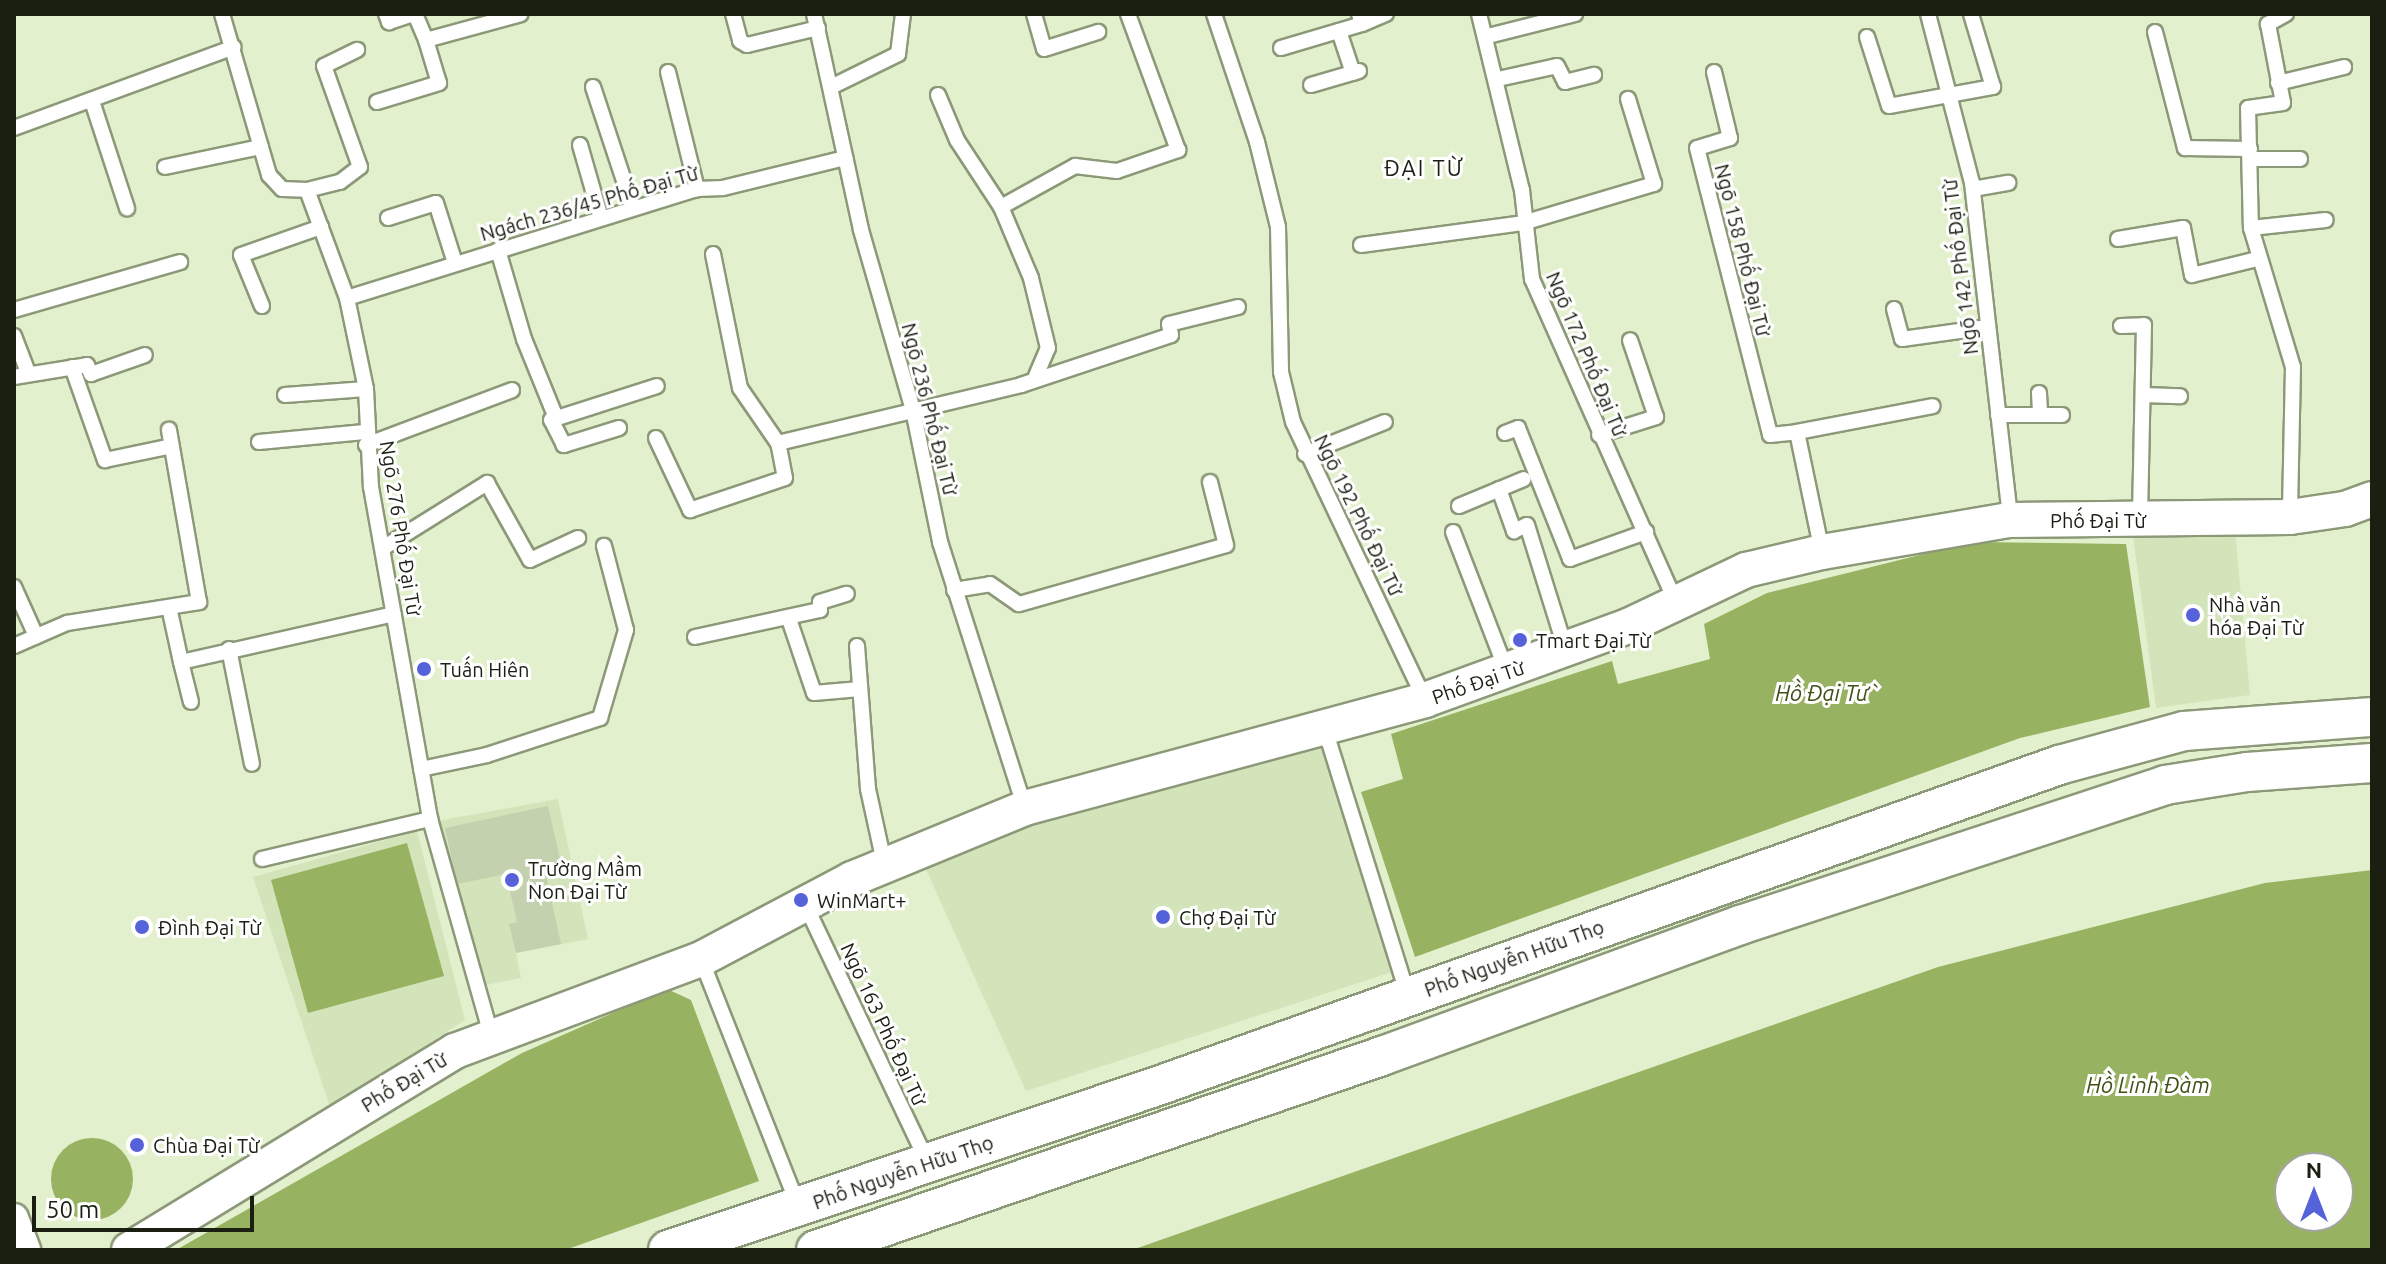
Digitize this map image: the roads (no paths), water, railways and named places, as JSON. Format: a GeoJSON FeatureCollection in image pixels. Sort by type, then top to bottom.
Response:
{"type":"FeatureCollection","features":[{"type":"Feature","properties":{"kind":"main road","name":"Phố Nguyễn Hữu Thọ"},"geometry":{"type":"LineString","coordinates":[[668,1250],[799,1208],[1408,996],[2059,765],[2184,731],[2372,717]]}},
{"type":"Feature","properties":{"kind":"main road"},"geometry":{"type":"LineString","coordinates":[[816,1250],[1382,1056],[1740,925],[2165,785],[2247,772],[2372,763]]}},
{"type":"Feature","properties":{"kind":"street","name":"Phố Đại Từ"},"geometry":{"type":"LineString","coordinates":[[129,1250],[491,1034],[701,959],[804,902],[1025,808],[1425,700],[1566,650],[1677,604],[1746,570],[1822,552],[2010,520],[2290,517],[2345,509],[2372,499]]}},
{"type":"Feature","properties":{"kind":"street"},"geometry":{"type":"LineString","coordinates":[[888,1177],[904,1220]]}},
{"type":"Feature","properties":{"kind":"street"},"geometry":{"type":"LineString","coordinates":[[14,1218],[26,1250]]}},
{"type":"Feature","properties":{"kind":"lane"},"geometry":{"type":"LineString","coordinates":[[222,14],[269,175],[282,189],[307,190],[340,182],[360,167],[324,66],[357,50]]}},
{"type":"Feature","properties":{"kind":"lane"},"geometry":{"type":"LineString","coordinates":[[377,102],[439,83],[426,40],[414,14],[389,22],[386,14]]}},
{"type":"Feature","properties":{"kind":"lane"},"geometry":{"type":"LineString","coordinates":[[426,40],[521,14]]}},
{"type":"Feature","properties":{"kind":"lane"},"geometry":{"type":"LineString","coordinates":[[733,14],[740,41],[747,45],[816,21]]}},
{"type":"Feature","properties":{"kind":"lane"},"geometry":{"type":"LineString","coordinates":[[831,87],[898,54],[903,14]]}},
{"type":"Feature","properties":{"kind":"lane"},"geometry":{"type":"LineString","coordinates":[[1034,14],[1044,49],[1098,32]]}},
{"type":"Feature","properties":{"kind":"lane"},"geometry":{"type":"LineString","coordinates":[[1001,207],[1075,166],[1117,171],[1178,150],[1128,14]]}},
{"type":"Feature","properties":{"kind":"lane","name":"Ngõ 192 Phố Đại Từ"},"geometry":{"type":"LineString","coordinates":[[1214,14],[1257,142],[1278,227],[1281,372],[1305,454],[1425,700]]}},
{"type":"Feature","properties":{"kind":"lane"},"geometry":{"type":"LineString","coordinates":[[1281,48],[1339,31],[1360,19],[1386,14]]}},
{"type":"Feature","properties":{"kind":"lane","name":"Ngõ 172 Phố Đại Từ"},"geometry":{"type":"LineString","coordinates":[[1479,14],[1488,36],[1522,190],[1523,223],[1532,279],[1677,604]]}},
{"type":"Feature","properties":{"kind":"lane"},"geometry":{"type":"LineString","coordinates":[[1488,36],[1575,14]]}},
{"type":"Feature","properties":{"kind":"lane","name":"Ngõ 142 Phố Đại Từ"},"geometry":{"type":"LineString","coordinates":[[1928,14],[1973,189],[2010,520]]}},
{"type":"Feature","properties":{"kind":"lane"},"geometry":{"type":"LineString","coordinates":[[1867,37],[1889,106],[1993,87],[1971,14]]}},
{"type":"Feature","properties":{"kind":"lane"},"geometry":{"type":"LineString","coordinates":[[2286,14],[2270,17],[2268,24],[2283,103],[2248,108],[2251,228],[2257,259],[2293,367],[2290,517]]}},
{"type":"Feature","properties":{"kind":"lane","name":"Ngõ 236 Phố Đại Từ"},"geometry":{"type":"LineString","coordinates":[[816,21],[845,158],[913,410],[954,590],[1025,808]]}},
{"type":"Feature","properties":{"kind":"lane"},"geometry":{"type":"LineString","coordinates":[[1311,85],[1356,72],[1339,31]]}},
{"type":"Feature","properties":{"kind":"lane"},"geometry":{"type":"LineString","coordinates":[[2155,32],[2185,148],[2300,159]]}},
{"type":"Feature","properties":{"kind":"lane"},"geometry":{"type":"LineString","coordinates":[[14,128],[234,47]]}},
{"type":"Feature","properties":{"kind":"lane"},"geometry":{"type":"LineString","coordinates":[[1498,79],[1557,66],[1565,82],[1594,75]]}},
{"type":"Feature","properties":{"kind":"lane"},"geometry":{"type":"LineString","coordinates":[[2278,83],[2344,67]]}},
{"type":"Feature","properties":{"kind":"lane"},"geometry":{"type":"LineString","coordinates":[[668,72],[697,189]]}},
{"type":"Feature","properties":{"kind":"lane","name":"Ngõ 158 Phố Đại Từ"},"geometry":{"type":"LineString","coordinates":[[1714,72],[1730,138],[1697,148],[1770,435],[1933,406]]}},
{"type":"Feature","properties":{"kind":"lane"},"geometry":{"type":"LineString","coordinates":[[593,87],[633,208]]}},
{"type":"Feature","properties":{"kind":"lane"},"geometry":{"type":"LineString","coordinates":[[938,95],[957,140],[1001,207],[1031,278],[1048,348],[1036,376]]}},
{"type":"Feature","properties":{"kind":"lane"},"geometry":{"type":"LineString","coordinates":[[1361,245],[1523,223],[1654,184],[1628,99]]}},
{"type":"Feature","properties":{"kind":"lane"},"geometry":{"type":"LineString","coordinates":[[92,101],[127,208]]}},
{"type":"Feature","properties":{"kind":"lane"},"geometry":{"type":"LineString","coordinates":[[580,145],[601,218]]}},
{"type":"Feature","properties":{"kind":"lane"},"geometry":{"type":"LineString","coordinates":[[165,167],[261,147]]}},
{"type":"Feature","properties":{"kind":"lane","name":"Ngách 236/45 Phố Đại Từ"},"geometry":{"type":"LineString","coordinates":[[347,298],[697,189],[723,188],[845,158]]}},
{"type":"Feature","properties":{"kind":"lane"},"geometry":{"type":"LineString","coordinates":[[1973,189],[2008,183]]}},
{"type":"Feature","properties":{"kind":"lane","name":"Ngõ 276 Phố Đại Từ"},"geometry":{"type":"LineString","coordinates":[[307,190],[347,298],[366,389],[366,438],[430,819],[491,1034]]}},
{"type":"Feature","properties":{"kind":"lane"},"geometry":{"type":"LineString","coordinates":[[388,218],[436,203],[455,263]]}},
{"type":"Feature","properties":{"kind":"lane"},"geometry":{"type":"LineString","coordinates":[[2251,228],[2326,220]]}},
{"type":"Feature","properties":{"kind":"lane"},"geometry":{"type":"LineString","coordinates":[[262,306],[241,255],[321,227]]}},
{"type":"Feature","properties":{"kind":"lane"},"geometry":{"type":"LineString","coordinates":[[2118,239],[2183,228],[2192,275],[2257,259]]}},
{"type":"Feature","properties":{"kind":"lane"},"geometry":{"type":"LineString","coordinates":[[498,250],[524,339],[556,418]]}},
{"type":"Feature","properties":{"kind":"lane"},"geometry":{"type":"LineString","coordinates":[[656,438],[690,510],[785,478],[778,443],[740,388],[713,254]]}},
{"type":"Feature","properties":{"kind":"lane"},"geometry":{"type":"LineString","coordinates":[[14,310],[180,262]]}},
{"type":"Feature","properties":{"kind":"lane"},"geometry":{"type":"LineString","coordinates":[[778,443],[1021,385],[1036,376],[1171,335],[1169,324],[1238,307]]}},
{"type":"Feature","properties":{"kind":"lane"},"geometry":{"type":"LineString","coordinates":[[1894,309],[1902,339],[1988,327]]}},
{"type":"Feature","properties":{"kind":"lane"},"geometry":{"type":"LineString","coordinates":[[2121,326],[2144,325],[2140,520]]}},
{"type":"Feature","properties":{"kind":"lane"},"geometry":{"type":"LineString","coordinates":[[14,336],[21,375],[87,365],[91,374],[145,355]]}},
{"type":"Feature","properties":{"kind":"lane"},"geometry":{"type":"LineString","coordinates":[[1599,435],[1656,417],[1630,340]]}},
{"type":"Feature","properties":{"kind":"lane"},"geometry":{"type":"LineString","coordinates":[[72,367],[105,460],[172,446]]}},
{"type":"Feature","properties":{"kind":"lane"},"geometry":{"type":"LineString","coordinates":[[619,428],[564,445],[551,420],[657,386]]}},
{"type":"Feature","properties":{"kind":"lane"},"geometry":{"type":"LineString","coordinates":[[285,395],[366,389]]}},
{"type":"Feature","properties":{"kind":"lane"},"geometry":{"type":"LineString","coordinates":[[259,442],[366,438],[512,390]]}},
{"type":"Feature","properties":{"kind":"lane"},"geometry":{"type":"LineString","coordinates":[[2039,393],[2040,415]]}},
{"type":"Feature","properties":{"kind":"lane"},"geometry":{"type":"LineString","coordinates":[[2143,395],[2180,396]]}},
{"type":"Feature","properties":{"kind":"lane"},"geometry":{"type":"LineString","coordinates":[[1998,415],[2062,415]]}},
{"type":"Feature","properties":{"kind":"lane"},"geometry":{"type":"LineString","coordinates":[[1305,454],[1385,422]]}},
{"type":"Feature","properties":{"kind":"lane"},"geometry":{"type":"LineString","coordinates":[[1505,433],[1518,428],[1570,559],[1646,532]]}},
{"type":"Feature","properties":{"kind":"lane"},"geometry":{"type":"LineString","coordinates":[[14,646],[67,623],[199,602],[169,430]]}},
{"type":"Feature","properties":{"kind":"lane"},"geometry":{"type":"LineString","coordinates":[[1797,432],[1822,552]]}},
{"type":"Feature","properties":{"kind":"lane"},"geometry":{"type":"LineString","coordinates":[[383,548],[483,478],[532,564],[578,538]]}},
{"type":"Feature","properties":{"kind":"lane"},"geometry":{"type":"LineString","coordinates":[[1459,506],[1524,479]]}},
{"type":"Feature","properties":{"kind":"lane"},"geometry":{"type":"LineString","coordinates":[[954,590],[990,584],[1019,604],[1226,545],[1210,482]]}},
{"type":"Feature","properties":{"kind":"lane"},"geometry":{"type":"LineString","coordinates":[[1499,489],[1514,531],[1527,525],[1566,650]]}},
{"type":"Feature","properties":{"kind":"lane"},"geometry":{"type":"LineString","coordinates":[[1453,532],[1507,672]]}},
{"type":"Feature","properties":{"kind":"lane"},"geometry":{"type":"LineString","coordinates":[[421,769],[487,755],[600,718],[626,630],[604,546]]}},
{"type":"Feature","properties":{"kind":"lane"},"geometry":{"type":"LineString","coordinates":[[695,637],[789,619],[820,610],[820,602],[847,594]]}},
{"type":"Feature","properties":{"kind":"lane"},"geometry":{"type":"LineString","coordinates":[[16,597],[36,636]]}},
{"type":"Feature","properties":{"kind":"lane"},"geometry":{"type":"LineString","coordinates":[[169,607],[191,702]]}},
{"type":"Feature","properties":{"kind":"lane"},"geometry":{"type":"LineString","coordinates":[[181,662],[394,614]]}},
{"type":"Feature","properties":{"kind":"lane"},"geometry":{"type":"LineString","coordinates":[[789,619],[814,693],[860,689]]}},
{"type":"Feature","properties":{"kind":"lane"},"geometry":{"type":"LineString","coordinates":[[857,646],[868,789],[885,867]]}},
{"type":"Feature","properties":{"kind":"lane"},"geometry":{"type":"LineString","coordinates":[[229,649],[252,764]]}},
{"type":"Feature","properties":{"kind":"lane"},"geometry":{"type":"LineString","coordinates":[[1324,726],[1408,996]]}},
{"type":"Feature","properties":{"kind":"lane"},"geometry":{"type":"LineString","coordinates":[[262,859],[430,819]]}},
{"type":"Feature","properties":{"kind":"lane","name":"Ngõ 163 Phố Đại Từ"},"geometry":{"type":"LineString","coordinates":[[804,902],[928,1163]]}},
{"type":"Feature","properties":{"kind":"lane"},"geometry":{"type":"LineString","coordinates":[[701,959],[799,1208]]}},
{"type":"Feature","properties":{"kind":"water","name":"Hồ Đại Từ"},"geometry":{"type":"Polygon","coordinates":[[[1972,542],[2126,544],[2150,707],[2020,738],[1415,957],[1361,792],[1403,779],[1391,734],[1612,661],[1618,684],[1710,659],[1704,624],[1767,593],[1972,542]]]}},
{"type":"Feature","properties":{"kind":"water"},"geometry":{"type":"Polygon","coordinates":[[[407,843],[444,976],[308,1013],[271,880],[407,843]]]}},
{"type":"Feature","properties":{"kind":"water","name":"Hồ Linh Đàm"},"geometry":{"type":"Polygon","coordinates":[[[2372,870],[2372,1250],[1132,1250],[1938,967],[2265,883],[2372,870]]]}},
{"type":"Feature","properties":{"kind":"water"},"geometry":{"type":"Polygon","coordinates":[[[667,989],[691,1000],[759,1181],[565,1250],[176,1250],[522,1053],[667,989]]]}},
{"type":"Feature","properties":{"kind":"water"},"geometry":{"type":"Polygon","coordinates":[[[92,1138],[108,1142],[121,1150],[129,1163],[133,1179],[129,1195],[121,1208],[108,1216],[92,1220],[76,1216],[63,1208],[55,1195],[51,1179],[55,1163],[63,1150],[76,1142],[92,1138]]]}},
{"type":"Feature","properties":{"kind":"place","name":"Nhà văn hóa Đại Từ"},"geometry":{"type":"Point","coordinates":[2193,615]}},
{"type":"Feature","properties":{"kind":"place","name":"Tmart Đại Từ"},"geometry":{"type":"Point","coordinates":[1520,640]}},
{"type":"Feature","properties":{"kind":"place","name":"Tuấn Hiên"},"geometry":{"type":"Point","coordinates":[424,669]}},
{"type":"Feature","properties":{"kind":"place","name":"Trường Mầm Non Đại Từ"},"geometry":{"type":"Point","coordinates":[512,880]}},
{"type":"Feature","properties":{"kind":"place","name":"WinMart+"},"geometry":{"type":"Point","coordinates":[801,900]}},
{"type":"Feature","properties":{"kind":"place","name":"Chợ Đại Từ"},"geometry":{"type":"Point","coordinates":[1163,917]}},
{"type":"Feature","properties":{"kind":"place","name":"Đình Đại Từ"},"geometry":{"type":"Point","coordinates":[142,927]}},
{"type":"Feature","properties":{"kind":"place","name":"Chùa Đại Từ"},"geometry":{"type":"Point","coordinates":[137,1145]}},
{"type":"Feature","properties":{"kind":"district","name":"ĐẠI TỪ"},"geometry":{"type":"Point","coordinates":[1424,168]}}]}
